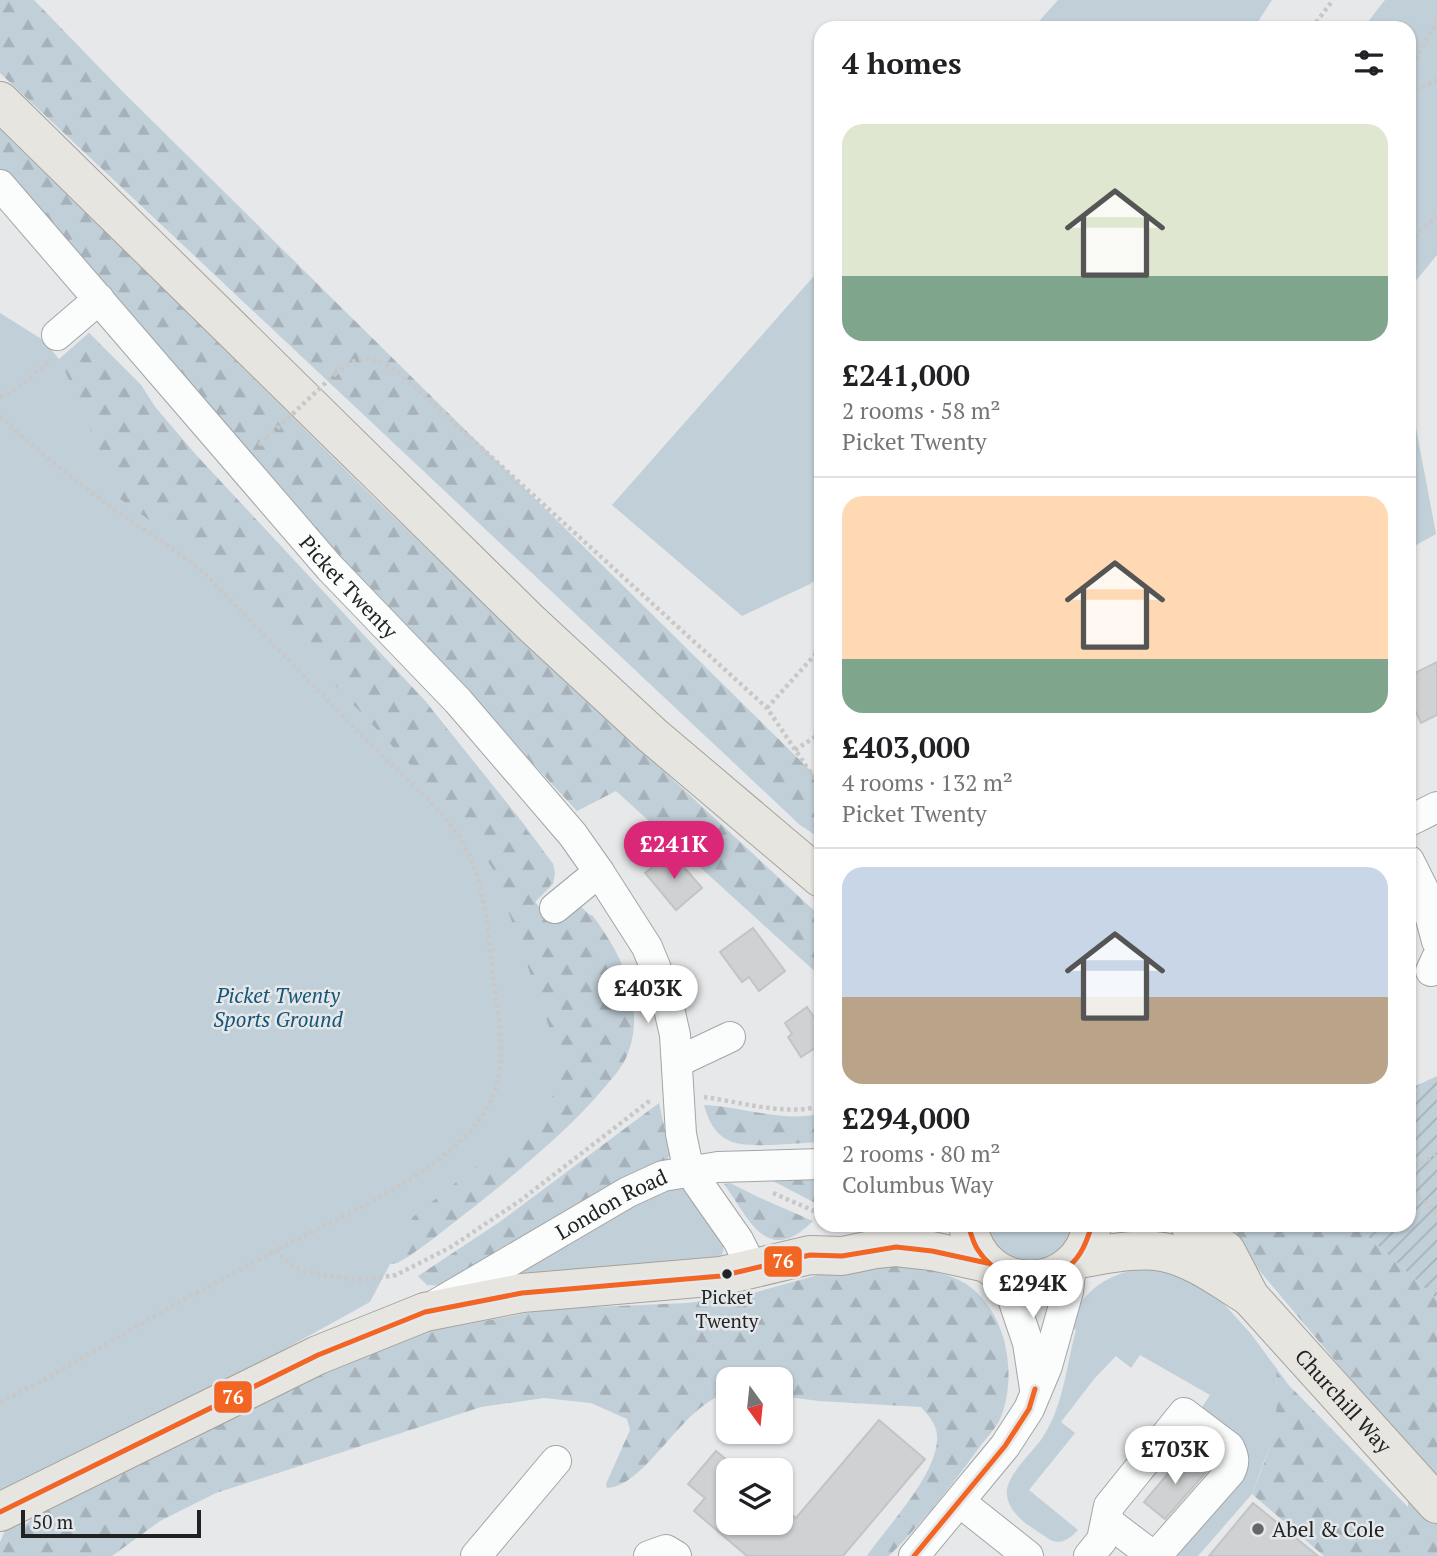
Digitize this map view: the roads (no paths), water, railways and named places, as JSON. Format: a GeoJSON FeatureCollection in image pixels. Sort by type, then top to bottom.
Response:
{"type":"FeatureCollection","features":[{"type":"Feature","properties":{"kind":"main road"},"geometry":{"type":"LineString","coordinates":[[0,100],[531,623],[663,744],[814,872]]}},
{"type":"Feature","properties":{"kind":"main road","name":"London Road"},"geometry":{"type":"LineString","coordinates":[[810,1255],[835,1236],[847,1232]]}},
{"type":"Feature","properties":{"kind":"main road"},"geometry":{"type":"LineString","coordinates":[[970,1232],[974,1244],[996,1269]]}},
{"type":"Feature","properties":{"kind":"main road","name":"Churchill Way"},"geometry":{"type":"LineString","coordinates":[[1200,1232],[1226,1251],[1250,1297],[1437,1504]]}},
{"type":"Feature","properties":{"kind":"main road","name":"London Road"},"geometry":{"type":"LineString","coordinates":[[0,1512],[317,1355],[425,1312],[522,1293],[721,1276],[810,1255],[842,1256],[896,1247],[932,1251],[996,1269],[1022,1280],[1040,1279],[1057,1274],[1080,1249]]}},
{"type":"Feature","properties":{"kind":"main road","name":"Churchill Way"},"geometry":{"type":"LineString","coordinates":[[1080,1249],[1164,1252],[1192,1263],[1250,1297]]}},
{"type":"Feature","properties":{"kind":"street","name":"Picket Twenty"},"geometry":{"type":"LineString","coordinates":[[0,185],[330,568],[467,712],[573,835],[599,872],[631,920],[658,971],[672,1016],[681,1134],[691,1170],[738,1240],[753,1270]]}},
{"type":"Feature","properties":{"kind":"street"},"geometry":{"type":"LineString","coordinates":[[57,335],[99,299]]}},
{"type":"Feature","properties":{"kind":"street"},"geometry":{"type":"LineString","coordinates":[[1416,818],[1437,807]]}},
{"type":"Feature","properties":{"kind":"street"},"geometry":{"type":"LineString","coordinates":[[555,908],[599,872]]}},
{"type":"Feature","properties":{"kind":"street"},"geometry":{"type":"LineString","coordinates":[[1416,875],[1423,889],[1437,941]]}},
{"type":"Feature","properties":{"kind":"street"},"geometry":{"type":"LineString","coordinates":[[677,1062],[730,1037]]}},
{"type":"Feature","properties":{"kind":"street","name":"London Road"},"geometry":{"type":"LineString","coordinates":[[425,1312],[628,1192],[663,1176],[691,1170],[814,1164]]}},
{"type":"Feature","properties":{"kind":"street"},"geometry":{"type":"LineString","coordinates":[[914,1556],[960,1502],[1029,1409],[1046,1366],[1080,1249]]}},
{"type":"Feature","properties":{"kind":"street"},"geometry":{"type":"LineString","coordinates":[[996,1269],[1028,1343],[1035,1389]]}},
{"type":"Feature","properties":{"kind":"street"},"geometry":{"type":"LineString","coordinates":[[1089,1556],[1102,1540],[1108,1522],[1109,1506],[1184,1413],[1229,1447],[1234,1455],[1230,1472],[1155,1556],[1108,1522]]}},
{"type":"Feature","properties":{"kind":"street"},"geometry":{"type":"LineString","coordinates":[[476,1556],[556,1461]]}},
{"type":"Feature","properties":{"kind":"street"},"geometry":{"type":"LineString","coordinates":[[960,1502],[1028,1556]]}},
{"type":"Feature","properties":{"kind":"street"},"geometry":{"type":"LineString","coordinates":[[649,1556],[666,1550],[676,1556]]}},
{"type":"Feature","properties":{"kind":"place","name":"Picket Twenty"},"geometry":{"type":"Point","coordinates":[727,1274]}},
{"type":"Feature","properties":{"kind":"place","name":"Abel & Cole"},"geometry":{"type":"Point","coordinates":[1258,1529]}},
{"type":"Feature","properties":{"kind":"park label","name":"Picket Twenty Sports Ground"},"geometry":{"type":"Point","coordinates":[278,1007]}}]}
